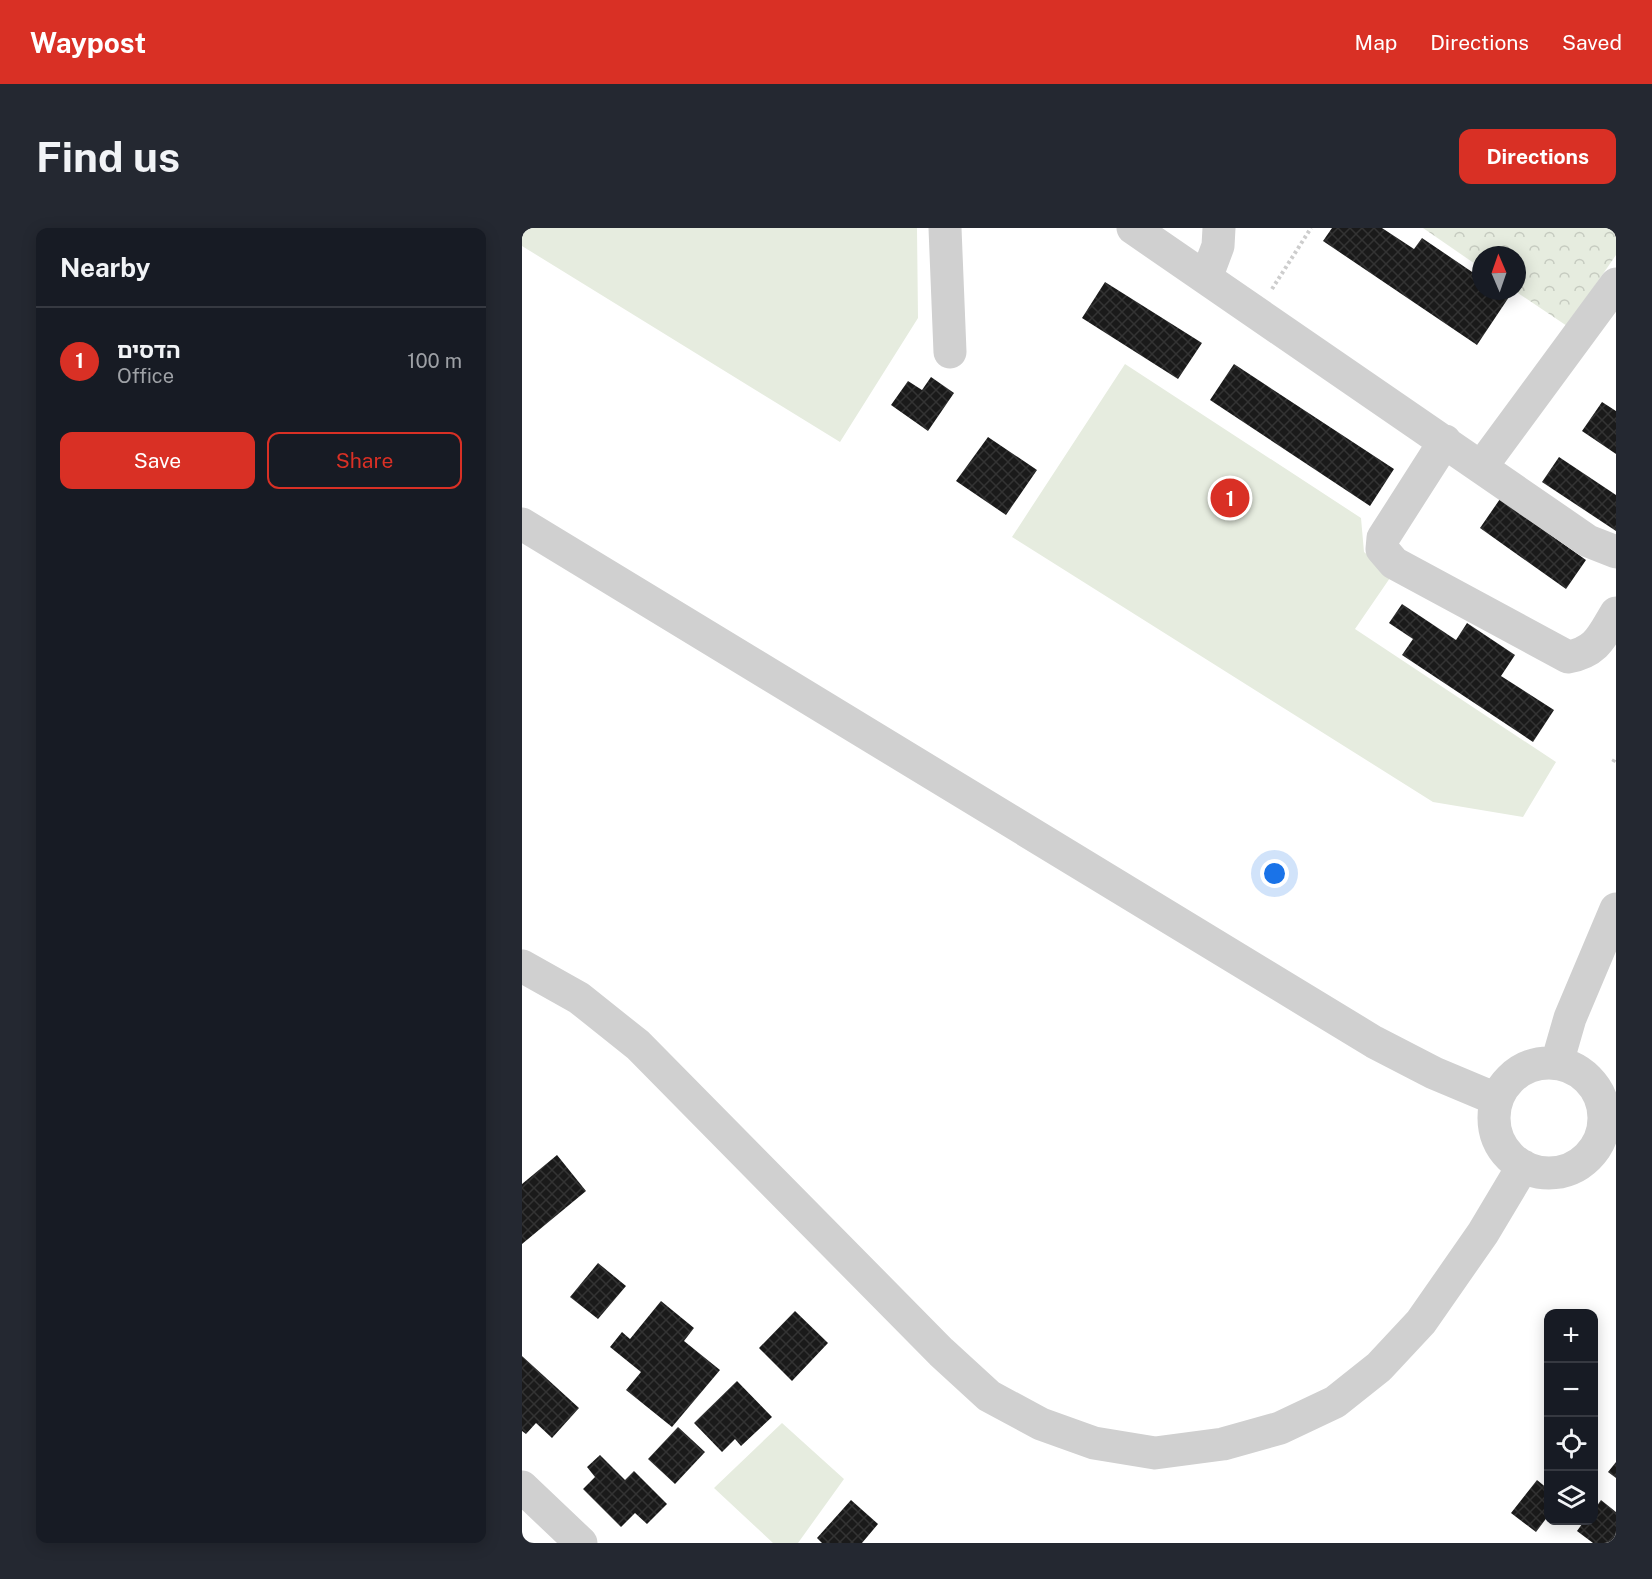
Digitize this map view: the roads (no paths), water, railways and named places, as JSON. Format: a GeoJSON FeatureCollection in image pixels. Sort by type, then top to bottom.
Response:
{"type":"FeatureCollection","features":[{"type":"Feature","properties":{"kind":"street"},"geometry":{"type":"LineString","coordinates":[[945,228],[950,352]]}},
{"type":"Feature","properties":{"kind":"street"},"geometry":{"type":"LineString","coordinates":[[1133,228],[1588,541],[1616,552]]}},
{"type":"Feature","properties":{"kind":"street"},"geometry":{"type":"LineString","coordinates":[[1206,278],[1218,246],[1218,228]]}},
{"type":"Feature","properties":{"kind":"street"},"geometry":{"type":"LineString","coordinates":[[1482,466],[1616,284]]}},
{"type":"Feature","properties":{"kind":"street"},"geometry":{"type":"LineString","coordinates":[[1445,441],[1383,538],[1382,549],[1394,563],[1568,657],[1581,655],[1596,646],[1616,613]]}},
{"type":"Feature","properties":{"kind":"street"},"geometry":{"type":"LineString","coordinates":[[522,524],[1374,1042],[1434,1073],[1496,1099]]}},
{"type":"Feature","properties":{"kind":"street"},"geometry":{"type":"LineString","coordinates":[[1557,1063],[1570,1018],[1616,909]]}},
{"type":"Feature","properties":{"kind":"street"},"geometry":{"type":"LineString","coordinates":[[522,966],[579,998],[638,1045],[941,1352],[990,1396],[1041,1424],[1094,1443],[1155,1453],[1222,1444],[1280,1428],[1335,1402],[1379,1367],[1421,1322],[1484,1233],[1523,1166]]}},
{"type":"Feature","properties":{"kind":"street"},"geometry":{"type":"LineString","coordinates":[[1557,1063],[1574,1069],[1590,1080],[1599,1093],[1604,1112],[1610,1123],[1591,1155],[1575,1167],[1557,1173],[1533,1172],[1511,1160],[1498,1141],[1494,1131],[1493,1112],[1496,1099],[1506,1083],[1521,1070],[1538,1064],[1557,1063]]}},
{"type":"Feature","properties":{"kind":"street"},"geometry":{"type":"LineString","coordinates":[[522,1487],[581,1543]]}},
{"type":"Feature","properties":{"kind":"place","name":"הדסים"},"geometry":{"type":"Point","coordinates":[1230,498]}}]}
